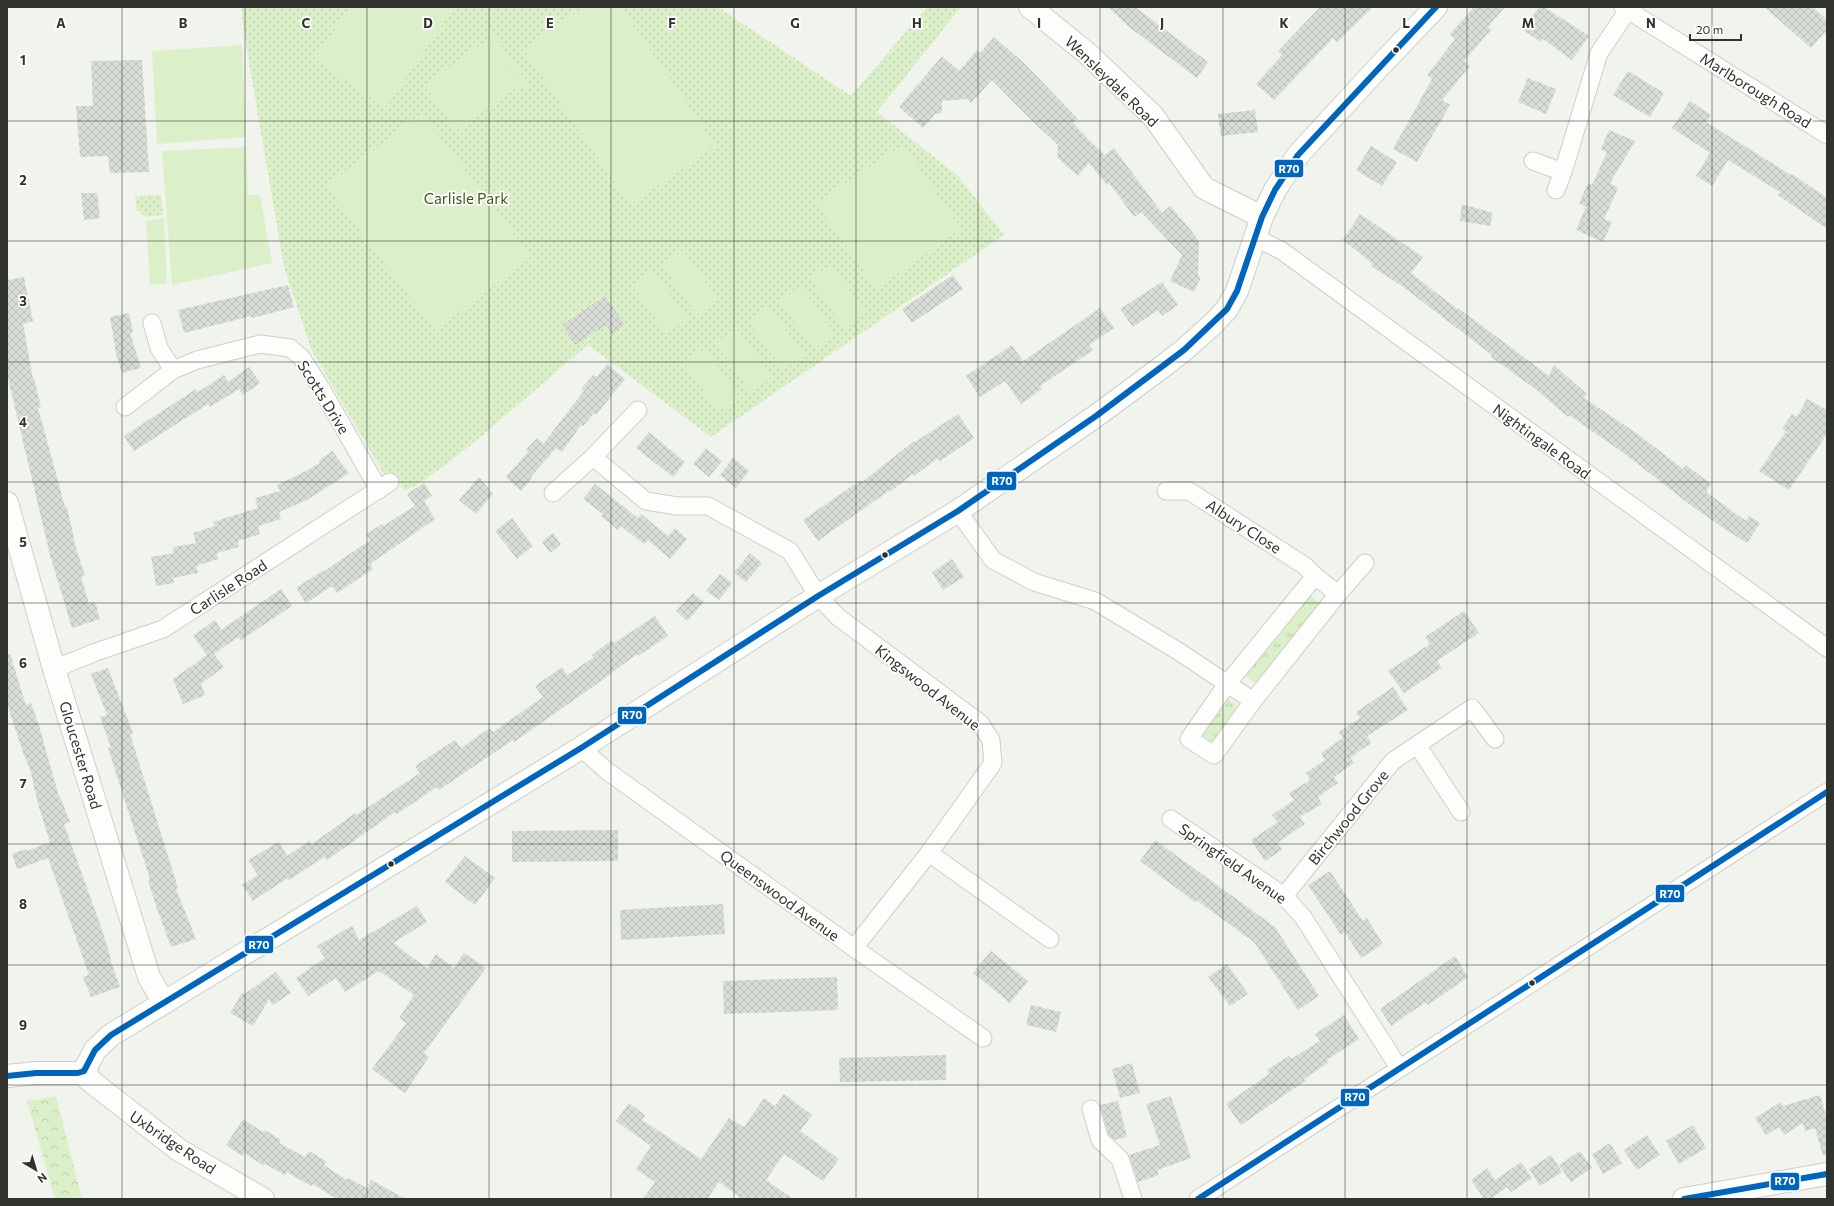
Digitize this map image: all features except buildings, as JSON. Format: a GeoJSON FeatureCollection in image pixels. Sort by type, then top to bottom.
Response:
{"type":"FeatureCollection","features":[{"type":"Feature","properties":{"kind":"street","name":"Wensleydale Road"},"geometry":{"type":"LineString","coordinates":[[1030,7],[1088,54],[1153,116],[1204,188],[1259,227]]}},
{"type":"Feature","properties":{"kind":"street"},"geometry":{"type":"LineString","coordinates":[[7,1076],[36,1073],[83,1074],[95,1050],[112,1035],[581,748],[818,596],[958,511],[1096,416],[1178,354],[1214,323],[1226,309],[1237,291],[1259,227],[1275,190],[1298,155],[1436,7]]}},
{"type":"Feature","properties":{"kind":"street"},"geometry":{"type":"LineString","coordinates":[[1556,190],[1563,172],[1598,56],[1625,8]]}},
{"type":"Feature","properties":{"kind":"street","name":"Marlborough Road"},"geometry":{"type":"LineString","coordinates":[[1625,8],[1827,135]]}},
{"type":"Feature","properties":{"kind":"street"},"geometry":{"type":"LineString","coordinates":[[1533,161],[1563,172]]}},
{"type":"Feature","properties":{"kind":"street","name":"Nightingale Road"},"geometry":{"type":"LineString","coordinates":[[1259,227],[1282,251],[1827,648]]}},
{"type":"Feature","properties":{"kind":"street"},"geometry":{"type":"LineString","coordinates":[[152,323],[160,348],[173,370]]}},
{"type":"Feature","properties":{"kind":"street","name":"Scotts Drive"},"geometry":{"type":"LineString","coordinates":[[125,407],[173,370],[197,360],[260,344],[290,348],[301,357],[385,486]]}},
{"type":"Feature","properties":{"kind":"street"},"geometry":{"type":"LineString","coordinates":[[553,493],[593,457],[638,410]]}},
{"type":"Feature","properties":{"kind":"street","name":"Kingswood Avenue"},"geometry":{"type":"LineString","coordinates":[[593,457],[646,501],[677,506],[708,506],[790,551],[818,596],[838,617],[980,723],[991,740],[993,763],[929,853],[854,948]]}},
{"type":"Feature","properties":{"kind":"street","name":"Carlisle Road"},"geometry":{"type":"LineString","coordinates":[[54,669],[96,652],[163,629],[385,486]]}},
{"type":"Feature","properties":{"kind":"street","name":"Albury Close"},"geometry":{"type":"LineString","coordinates":[[1166,490],[1189,491],[1305,566],[1338,594]]}},
{"type":"Feature","properties":{"kind":"street","name":"Gloucester Road"},"geometry":{"type":"LineString","coordinates":[[7,502],[54,669],[150,977],[164,1003]]}},
{"type":"Feature","properties":{"kind":"street"},"geometry":{"type":"LineString","coordinates":[[958,511],[992,560],[1034,582],[1095,601],[1178,651],[1253,701]]}},
{"type":"Feature","properties":{"kind":"street"},"geometry":{"type":"LineString","coordinates":[[1315,576],[1227,684],[1189,740],[1214,755],[1253,701],[1338,594],[1365,563]]}},
{"type":"Feature","properties":{"kind":"street","name":"Birchwood Grove"},"geometry":{"type":"LineString","coordinates":[[1284,896],[1393,761],[1418,746],[1472,708],[1495,739]]}},
{"type":"Feature","properties":{"kind":"street"},"geometry":{"type":"LineString","coordinates":[[1418,746],[1461,812]]}},
{"type":"Feature","properties":{"kind":"street","name":"Queenswood Avenue"},"geometry":{"type":"LineString","coordinates":[[581,748],[607,771],[854,948],[983,1038]]}},
{"type":"Feature","properties":{"kind":"street"},"geometry":{"type":"LineString","coordinates":[[1198,1199],[1827,792]]}},
{"type":"Feature","properties":{"kind":"street","name":"Springfield Avenue"},"geometry":{"type":"LineString","coordinates":[[1171,819],[1284,896],[1303,917],[1399,1068]]}},
{"type":"Feature","properties":{"kind":"street"},"geometry":{"type":"LineString","coordinates":[[929,853],[1050,939]]}},
{"type":"Feature","properties":{"kind":"street","name":"Uxbridge Road"},"geometry":{"type":"LineString","coordinates":[[83,1074],[179,1150],[263,1199]]}},
{"type":"Feature","properties":{"kind":"street"},"geometry":{"type":"LineString","coordinates":[[1091,1109],[1100,1140],[1120,1159],[1133,1199]]}},
{"type":"Feature","properties":{"kind":"street"},"geometry":{"type":"LineString","coordinates":[[1684,1199],[1827,1174]]}},
{"type":"Feature","properties":{"kind":"green space","name":"Carlisle Park"},"geometry":{"type":"Polygon","coordinates":[[[242,7],[718,7],[851,96],[927,7],[961,7],[877,112],[957,175],[1004,235],[711,437],[588,345],[471,445],[425,480],[405,491],[392,473],[385,476],[312,351],[284,267],[250,68],[242,18],[242,7]]]}},
{"type":"Feature","properties":{"kind":"green space"},"geometry":{"type":"Polygon","coordinates":[[[350,7],[455,7],[385,108],[314,59],[350,7]]]}},
{"type":"Feature","properties":{"kind":"green space"},"geometry":{"type":"Polygon","coordinates":[[[584,7],[621,7],[716,146],[630,205],[523,49],[584,7]]]}},
{"type":"Feature","properties":{"kind":"green space"},"geometry":{"type":"Polygon","coordinates":[[[490,30],[530,85],[525,89],[485,34],[490,30]]]}},
{"type":"Feature","properties":{"kind":"green space"},"geometry":{"type":"Polygon","coordinates":[[[488,39],[521,85],[456,131],[424,85],[488,39]]]}},
{"type":"Feature","properties":{"kind":"green space"},"geometry":{"type":"Polygon","coordinates":[[[242,45],[246,137],[157,144],[152,51],[242,45]]]}},
{"type":"Feature","properties":{"kind":"green space"},"geometry":{"type":"Polygon","coordinates":[[[422,113],[531,257],[435,331],[326,186],[422,113]]]}},
{"type":"Feature","properties":{"kind":"green space"},"geometry":{"type":"Polygon","coordinates":[[[903,144],[961,229],[876,289],[816,203],[903,144]]]}},
{"type":"Feature","properties":{"kind":"green space"},"geometry":{"type":"Polygon","coordinates":[[[246,147],[248,195],[260,195],[272,263],[172,285],[162,151],[246,147]]]}},
{"type":"Feature","properties":{"kind":"green space"},"geometry":{"type":"Polygon","coordinates":[[[161,195],[163,215],[145,217],[136,208],[135,196],[161,195]]]}},
{"type":"Feature","properties":{"kind":"green space"},"geometry":{"type":"Polygon","coordinates":[[[164,218],[167,283],[150,285],[146,221],[164,218]]]}},
{"type":"Feature","properties":{"kind":"green space"},"geometry":{"type":"Polygon","coordinates":[[[683,250],[718,299],[697,315],[662,265],[683,250]]]}},
{"type":"Feature","properties":{"kind":"green space"},"geometry":{"type":"Polygon","coordinates":[[[831,264],[866,313],[844,328],[810,279],[831,264]]]}},
{"type":"Feature","properties":{"kind":"green space"},"geometry":{"type":"Polygon","coordinates":[[[653,270],[687,319],[666,334],[632,285],[653,270]]]}},
{"type":"Feature","properties":{"kind":"green space"},"geometry":{"type":"Polygon","coordinates":[[[801,286],[835,334],[814,349],[779,301],[801,286]]]}},
{"type":"Feature","properties":{"kind":"green space"},"geometry":{"type":"Polygon","coordinates":[[[769,306],[804,355],[783,370],[748,321],[769,306]]]}},
{"type":"Feature","properties":{"kind":"green space"},"geometry":{"type":"Polygon","coordinates":[[[737,328],[772,377],[750,392],[716,343],[737,328]]]}},
{"type":"Feature","properties":{"kind":"green space"},"geometry":{"type":"Polygon","coordinates":[[[705,348],[740,397],[718,412],[684,363],[705,348]]]}},
{"type":"Feature","properties":{"kind":"green space"},"geometry":{"type":"Polygon","coordinates":[[[1309,595],[1321,604],[1257,685],[1245,675],[1309,595]]]}},
{"type":"Feature","properties":{"kind":"green space"},"geometry":{"type":"Polygon","coordinates":[[[1228,699],[1240,708],[1214,744],[1203,736],[1228,699]]]}},
{"type":"Feature","properties":{"kind":"green space"},"geometry":{"type":"Polygon","coordinates":[[[56,1096],[82,1199],[55,1199],[27,1101],[56,1096]]]}},
{"type":"Feature","properties":{"kind":"transit line","name":"R70"},"geometry":{"type":"LineString","coordinates":[[84,1071],[95,1050],[111,1035],[581,748],[818,596],[958,511],[1096,416],[1184,350],[1227,309],[1237,291],[1262,217],[1275,190],[1298,155],[1436,7]]}},
{"type":"Feature","properties":{"kind":"transit line","name":"R70"},"geometry":{"type":"LineString","coordinates":[[1198,1199],[1827,792]]}},
{"type":"Feature","properties":{"kind":"transit line","name":"R70"},"geometry":{"type":"LineString","coordinates":[[7,1076],[36,1073],[78,1073],[84,1071]]}},
{"type":"Feature","properties":{"kind":"transit line","name":"R70"},"geometry":{"type":"LineString","coordinates":[[1684,1199],[1827,1174]]}}]}
